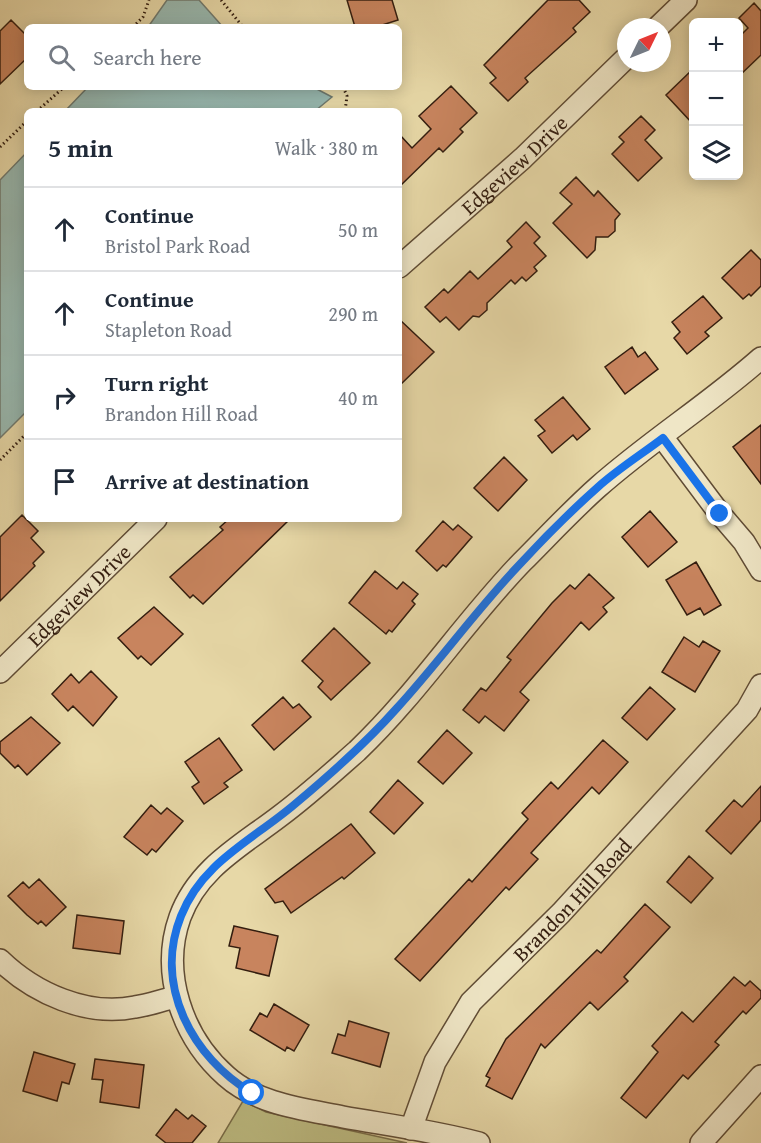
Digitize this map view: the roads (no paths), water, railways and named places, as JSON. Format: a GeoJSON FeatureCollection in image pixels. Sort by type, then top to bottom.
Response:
{"type":"FeatureCollection","features":[{"type":"Feature","properties":{"kind":"street"},"geometry":{"type":"LineString","coordinates":[[667,18],[686,0]]}},
{"type":"Feature","properties":{"kind":"street","name":"Edgeview Drive"},"geometry":{"type":"LineString","coordinates":[[402,264],[523,158],[617,67]]}},
{"type":"Feature","properties":{"kind":"street"},"geometry":{"type":"LineString","coordinates":[[479,1143],[311,1112],[252,1093],[228,1079],[198,1046],[176,997],[173,966],[180,918],[196,886],[207,872],[285,813],[358,749],[420,683],[521,563],[598,487],[663,438],[761,358]]}},
{"type":"Feature","properties":{"kind":"street"},"geometry":{"type":"LineString","coordinates":[[663,438],[744,542],[761,570]]}},
{"type":"Feature","properties":{"kind":"street","name":"Edgeview Drive"},"geometry":{"type":"LineString","coordinates":[[0,672],[153,522]]}},
{"type":"Feature","properties":{"kind":"street","name":"Brandon Hill Road"},"geometry":{"type":"LineString","coordinates":[[411,1129],[435,1062],[471,1002],[561,913],[747,710],[761,685]]}},
{"type":"Feature","properties":{"kind":"street"},"geometry":{"type":"LineString","coordinates":[[0,960],[30,984],[53,997],[79,1004],[119,1009],[176,997]]}},
{"type":"Feature","properties":{"kind":"street"},"geometry":{"type":"LineString","coordinates":[[701,1143],[761,1076]]}},
{"type":"Feature","properties":{"kind":"water"},"geometry":{"type":"Polygon","coordinates":[[[167,0],[199,0],[220,24],[150,24],[167,0]]]}},
{"type":"Feature","properties":{"kind":"water"},"geometry":{"type":"Polygon","coordinates":[[[85,90],[319,90],[332,97],[319,108],[68,108],[85,90]]]}},
{"type":"Feature","properties":{"kind":"water"},"geometry":{"type":"Polygon","coordinates":[[[24,155],[24,414],[0,438],[0,180],[24,155]]]}}]}
